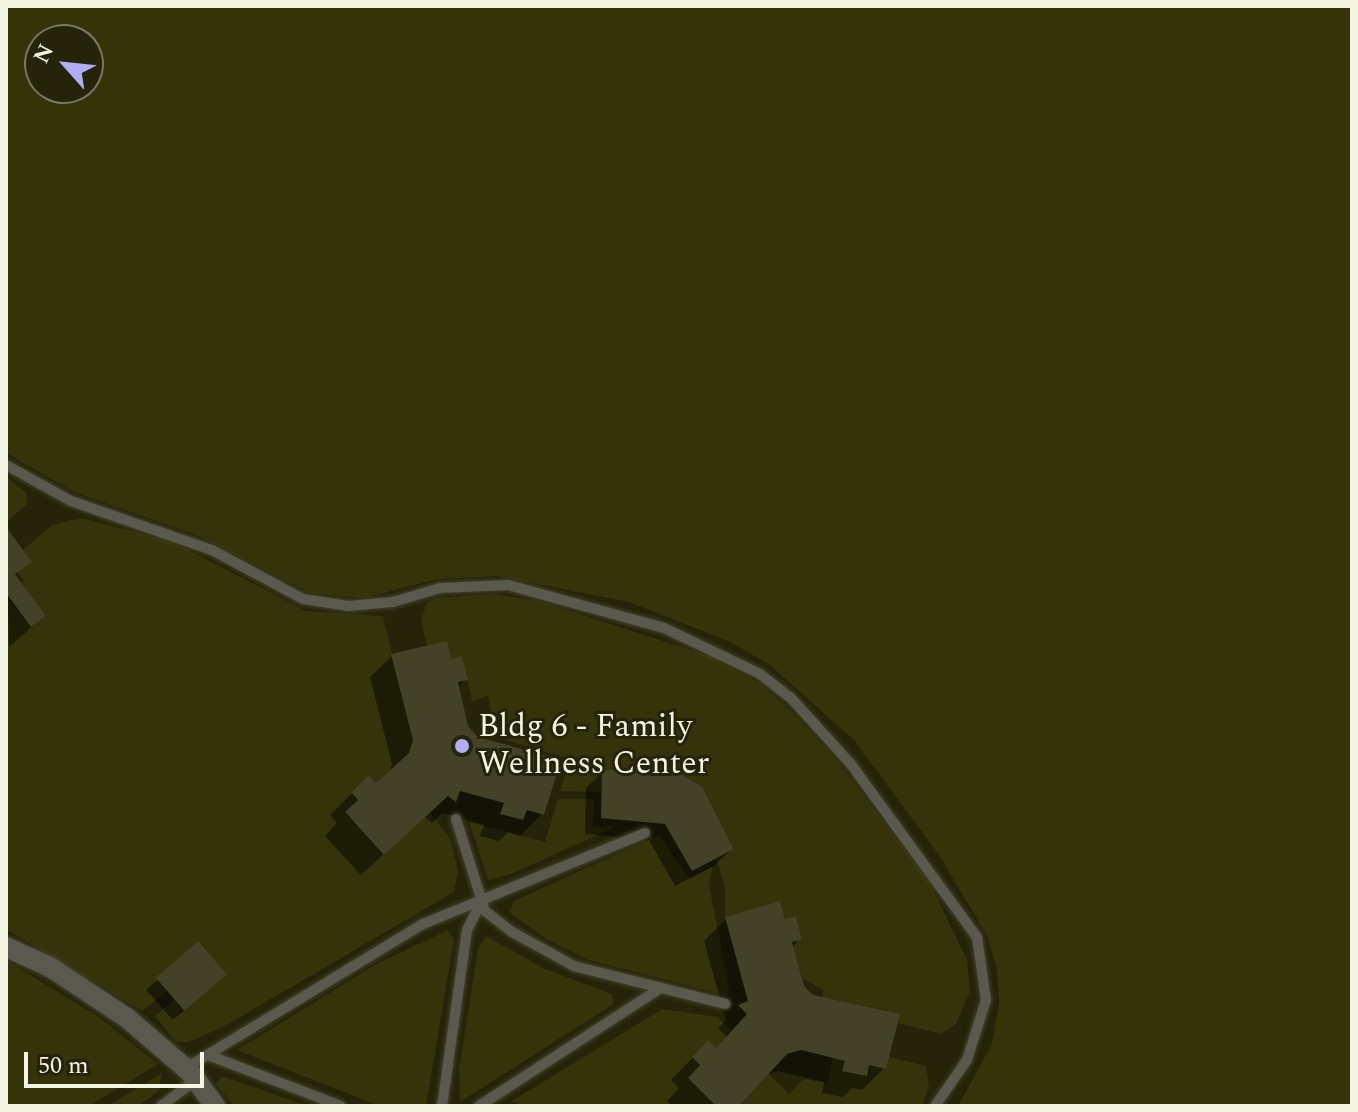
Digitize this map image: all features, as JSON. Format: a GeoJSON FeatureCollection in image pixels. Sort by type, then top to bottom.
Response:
{"type":"FeatureCollection","features":[{"type":"Feature","properties":{"kind":"street"},"geometry":{"type":"LineString","coordinates":[[6,947],[50,967],[127,1018],[191,1074],[215,1106]]}},
{"type":"Feature","properties":{"kind":"lane"},"geometry":{"type":"LineString","coordinates":[[6,465],[71,501],[212,550],[303,599],[348,606],[393,602],[440,588],[508,585],[664,628],[760,674],[791,698],[850,763],[977,937],[986,1000],[967,1060],[935,1106]]}},
{"type":"Feature","properties":{"kind":"lane"},"geometry":{"type":"LineString","coordinates":[[456,819],[485,911],[537,948],[574,966],[725,1004]]}},
{"type":"Feature","properties":{"kind":"lane"},"geometry":{"type":"LineString","coordinates":[[161,1106],[208,1055],[423,924],[645,833]]}},
{"type":"Feature","properties":{"kind":"lane"},"geometry":{"type":"LineString","coordinates":[[442,1106],[467,930],[481,902]]}},
{"type":"Feature","properties":{"kind":"lane"},"geometry":{"type":"LineString","coordinates":[[479,1106],[659,989]]}},
{"type":"Feature","properties":{"kind":"lane"},"geometry":{"type":"LineString","coordinates":[[208,1055],[341,1106]]}},
{"type":"Feature","properties":{"kind":"shaded area"},"geometry":{"type":"Polygon","coordinates":[[[6,6],[1352,6],[1352,1106],[958,1106],[992,1044],[999,1004],[997,969],[986,934],[939,855],[854,740],[770,665],[730,642],[629,602],[497,576],[438,579],[364,598],[310,593],[199,536],[74,492],[6,453],[6,6]]]}},
{"type":"Feature","properties":{"kind":"shaded area"},"geometry":{"type":"Polygon","coordinates":[[[6,476],[26,493],[27,504],[6,522],[6,476]]]}},
{"type":"Feature","properties":{"kind":"shaded area"},"geometry":{"type":"Polygon","coordinates":[[[81,518],[173,542],[306,611],[383,616],[413,740],[409,753],[376,783],[369,775],[351,791],[358,800],[345,813],[384,854],[430,812],[451,840],[458,871],[454,892],[223,1027],[188,1042],[176,1042],[155,1016],[175,1000],[185,1011],[226,974],[198,941],[156,978],[167,991],[142,1011],[6,929],[6,597],[31,627],[46,616],[21,584],[24,580],[17,572],[31,561],[23,550],[52,525],[81,518]]]}},
{"type":"Feature","properties":{"kind":"shaded area"},"geometry":{"type":"Polygon","coordinates":[[[494,594],[539,601],[710,656],[762,685],[792,712],[835,758],[929,881],[967,960],[970,991],[956,1024],[941,1034],[898,1023],[900,1014],[822,997],[823,990],[802,978],[792,942],[802,940],[796,916],[785,919],[780,902],[725,917],[725,887],[716,859],[734,849],[701,787],[669,768],[603,770],[601,792],[560,791],[570,759],[502,739],[507,722],[492,718],[488,696],[472,701],[462,656],[451,659],[427,646],[421,621],[427,602],[435,598],[494,594]]]}},
{"type":"Feature","properties":{"kind":"shaded area"},"geometry":{"type":"Polygon","coordinates":[[[558,799],[594,799],[593,827],[617,826],[511,874],[488,880],[469,822],[545,842],[558,799]]]}},
{"type":"Feature","properties":{"kind":"shaded area"},"geometry":{"type":"Polygon","coordinates":[[[659,835],[690,879],[712,867],[709,885],[730,993],[725,995],[585,959],[546,939],[509,912],[514,901],[659,835]]]}},
{"type":"Feature","properties":{"kind":"shaded area"},"geometry":{"type":"Polygon","coordinates":[[[448,930],[454,940],[426,1106],[380,1106],[237,1050],[378,963],[448,930]]]}},
{"type":"Feature","properties":{"kind":"shaded area"},"geometry":{"type":"Polygon","coordinates":[[[486,936],[543,968],[612,994],[614,1004],[460,1102],[459,1069],[478,948],[486,936]]]}},
{"type":"Feature","properties":{"kind":"shaded area"},"geometry":{"type":"Polygon","coordinates":[[[6,960],[99,1017],[158,1064],[89,1106],[6,1106],[6,960]]]}},
{"type":"Feature","properties":{"kind":"shaded area"},"geometry":{"type":"Polygon","coordinates":[[[662,1009],[717,1017],[732,1030],[716,1048],[708,1040],[692,1057],[700,1065],[688,1078],[716,1106],[525,1106],[512,1101],[662,1009]]]}},
{"type":"Feature","properties":{"kind":"shaded area"},"geometry":{"type":"Polygon","coordinates":[[[889,1057],[926,1066],[929,1087],[922,1106],[739,1106],[769,1074],[789,1094],[803,1079],[827,1083],[833,1058],[845,1061],[843,1070],[869,1065],[886,1069],[889,1057]]]}},
{"type":"Feature","properties":{"kind":"shaded area"},"geometry":{"type":"Polygon","coordinates":[[[162,1073],[159,1091],[138,1106],[108,1106],[162,1073]]]}},
{"type":"Feature","properties":{"kind":"shaded area"},"geometry":{"type":"Polygon","coordinates":[[[221,1077],[307,1106],[234,1106],[216,1084],[221,1077]]]}},
{"type":"Feature","properties":{"kind":"building"},"geometry":{"type":"Polygon","coordinates":[[[6,527],[32,562],[15,574],[46,616],[31,627],[6,593],[6,527]]]}},
{"type":"Feature","properties":{"kind":"building","name":"Bldg 6 - Family Wellness Center"},"geometry":{"type":"Polygon","coordinates":[[[447,641],[451,659],[462,656],[468,680],[458,682],[468,726],[478,737],[561,760],[544,815],[527,810],[523,820],[500,814],[504,803],[460,791],[456,802],[448,796],[384,855],[345,812],[358,800],[351,792],[369,775],[376,783],[409,753],[413,740],[391,654],[447,641]]]}},
{"type":"Feature","properties":{"kind":"building"},"geometry":{"type":"Polygon","coordinates":[[[670,768],[702,787],[734,849],[692,871],[665,824],[601,818],[602,770],[670,768]]]}},
{"type":"Feature","properties":{"kind":"building"},"geometry":{"type":"Polygon","coordinates":[[[780,901],[785,919],[796,916],[802,940],[792,942],[804,986],[813,995],[900,1014],[886,1069],[869,1065],[867,1076],[842,1071],[845,1061],[801,1050],[787,1054],[739,1106],[716,1106],[688,1078],[700,1065],[692,1057],[708,1040],[716,1048],[747,1014],[738,1005],[748,1001],[725,917],[780,901]]]}},
{"type":"Feature","properties":{"kind":"building"},"geometry":{"type":"Polygon","coordinates":[[[198,941],[227,974],[185,1011],[156,978],[198,941]]]}},
{"type":"Feature","properties":{"kind":"place","name":"Bldg 6 - Family Wellness Center"},"geometry":{"type":"Point","coordinates":[462,746]}}]}
